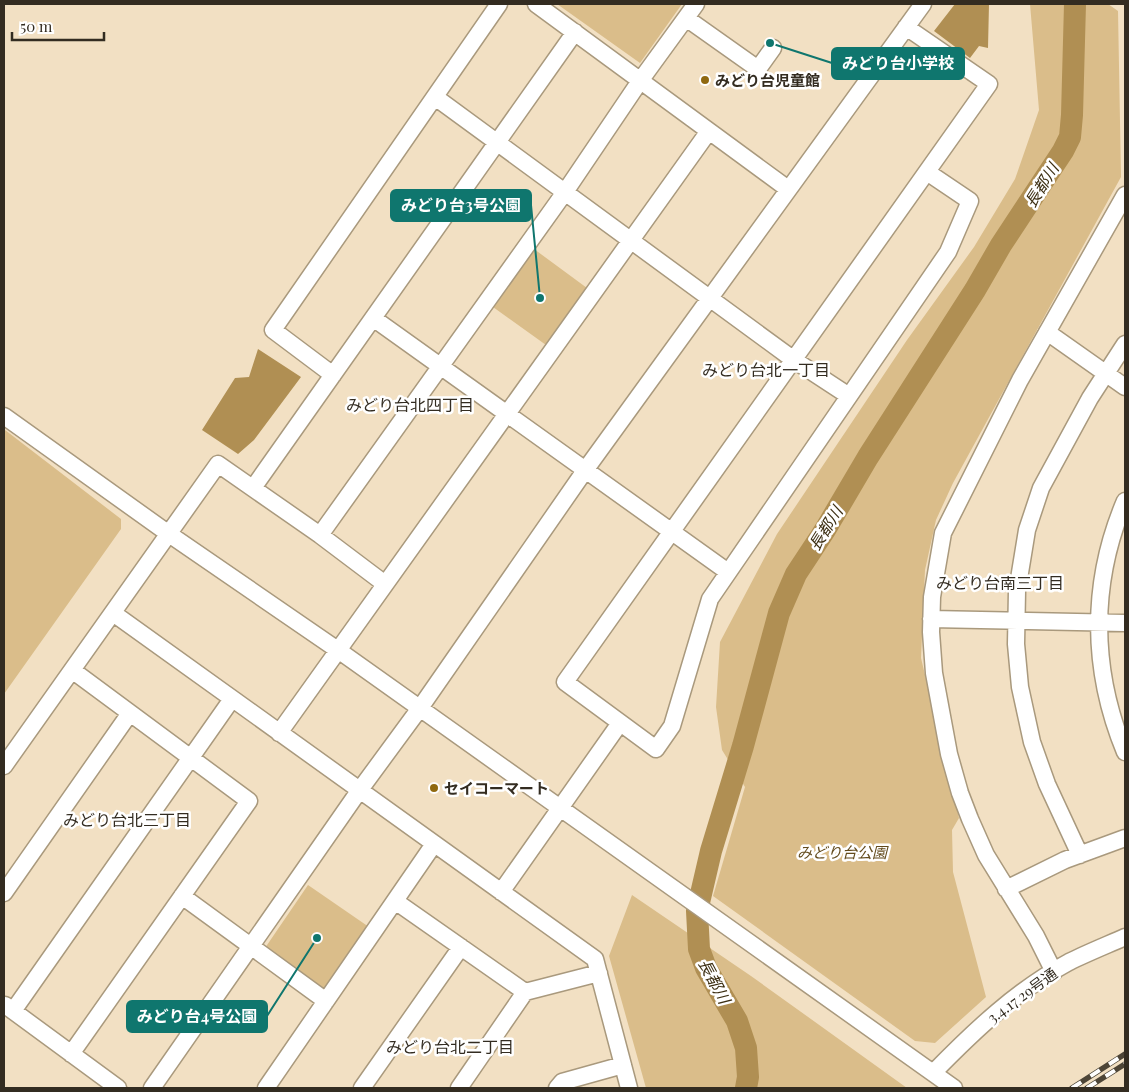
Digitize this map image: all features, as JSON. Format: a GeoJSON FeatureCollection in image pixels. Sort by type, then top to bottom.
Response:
{"type":"FeatureCollection","features":[{"type":"Feature","properties":{"kind":"street"},"geometry":{"type":"LineString","coordinates":[[333,375],[273,330],[499,4]]}},
{"type":"Feature","properties":{"kind":"street"},"geometry":{"type":"LineString","coordinates":[[536,4],[788,189]]}},
{"type":"Feature","properties":{"kind":"street"},"geometry":{"type":"LineString","coordinates":[[320,535],[565,192],[640,81],[696,4]]}},
{"type":"Feature","properties":{"kind":"street"},"geometry":{"type":"LineString","coordinates":[[152,1088],[359,790],[420,708],[586,469],[923,4]]}},
{"type":"Feature","properties":{"kind":"street"},"geometry":{"type":"LineString","coordinates":[[686,18],[758,69],[773,48]]}},
{"type":"Feature","properties":{"kind":"street"},"geometry":{"type":"LineString","coordinates":[[906,27],[989,84],[565,682],[656,749],[672,726],[710,599],[948,252],[970,200],[927,172]]}},
{"type":"Feature","properties":{"kind":"street"},"geometry":{"type":"LineString","coordinates":[[253,488],[575,32]]}},
{"type":"Feature","properties":{"kind":"street"},"geometry":{"type":"LineString","coordinates":[[435,97],[794,360],[849,396]]}},
{"type":"Feature","properties":{"kind":"street"},"geometry":{"type":"LineString","coordinates":[[279,733],[709,131]]}},
{"type":"Feature","properties":{"kind":"street"},"geometry":{"type":"LineString","coordinates":[[1054,972],[1036,936],[986,855],[970,820],[949,754],[934,673],[932,598],[943,533],[1020,380],[1125,195]]}},
{"type":"Feature","properties":{"kind":"street"},"geometry":{"type":"LineString","coordinates":[[373,318],[728,572]]}},
{"type":"Feature","properties":{"kind":"street"},"geometry":{"type":"LineString","coordinates":[[1047,332],[1125,387]]}},
{"type":"Feature","properties":{"kind":"street"},"geometry":{"type":"LineString","coordinates":[[1080,855],[1047,784],[1032,742],[1020,687],[1016,644],[1017,591],[1022,557],[1035,504],[1059,453],[1105,373],[1125,344]]}},
{"type":"Feature","properties":{"kind":"street"},"geometry":{"type":"LineString","coordinates":[[4,416],[169,534],[420,708],[954,1088]]}},
{"type":"Feature","properties":{"kind":"street"},"geometry":{"type":"LineString","coordinates":[[4,766],[218,464],[320,535],[385,584]]}},
{"type":"Feature","properties":{"kind":"street"},"geometry":{"type":"LineString","coordinates":[[1125,501],[1110,546],[1098,622],[1106,697],[1116,731],[1125,752]]}},
{"type":"Feature","properties":{"kind":"street"},"geometry":{"type":"LineString","coordinates":[[113,613],[595,959],[629,1088]]}},
{"type":"Feature","properties":{"kind":"street"},"geometry":{"type":"LineString","coordinates":[[932,619],[1125,623]]}},
{"type":"Feature","properties":{"kind":"street"},"geometry":{"type":"LineString","coordinates":[[70,1054],[249,802],[72,670]]}},
{"type":"Feature","properties":{"kind":"street"},"geometry":{"type":"LineString","coordinates":[[118,1088],[8,1008],[232,699]]}},
{"type":"Feature","properties":{"kind":"street"},"geometry":{"type":"LineString","coordinates":[[4,893],[130,713]]}},
{"type":"Feature","properties":{"kind":"street"},"geometry":{"type":"LineString","coordinates":[[502,892],[620,723]]}},
{"type":"Feature","properties":{"kind":"street"},"geometry":{"type":"LineString","coordinates":[[1006,889],[1065,860],[1125,838]]}},
{"type":"Feature","properties":{"kind":"street"},"geometry":{"type":"LineString","coordinates":[[266,1088],[434,844]]}},
{"type":"Feature","properties":{"kind":"street"},"geometry":{"type":"LineString","coordinates":[[182,896],[326,1001]]}},
{"type":"Feature","properties":{"kind":"street"},"geometry":{"type":"LineString","coordinates":[[395,901],[525,992]]}},
{"type":"Feature","properties":{"kind":"street","name":"3.4.17 29号通"},"geometry":{"type":"LineString","coordinates":[[933,1073],[976,1029],[1034,984],[1069,962],[1125,937]]}},
{"type":"Feature","properties":{"kind":"street"},"geometry":{"type":"LineString","coordinates":[[362,1088],[461,947]]}},
{"type":"Feature","properties":{"kind":"street"},"geometry":{"type":"LineString","coordinates":[[459,1088],[525,992],[598,973]]}},
{"type":"Feature","properties":{"kind":"street"},"geometry":{"type":"LineString","coordinates":[[557,1088],[562,1082],[623,1065]]}},
{"type":"Feature","properties":{"kind":"green space"},"geometry":{"type":"Polygon","coordinates":[[[557,4],[682,4],[640,63],[557,4]]]}},
{"type":"Feature","properties":{"kind":"green space","name":"みどり台公園"},"geometry":{"type":"Polygon","coordinates":[[[1030,4],[1108,4],[1118,11],[1121,177],[953,483],[936,520],[925,570],[921,658],[959,818],[952,830],[953,872],[986,997],[935,1043],[915,1041],[713,896],[745,787],[722,750],[716,707],[720,642],[777,534],[907,340],[974,247],[1015,179],[1039,110],[1030,4]]]}},
{"type":"Feature","properties":{"kind":"green space"},"geometry":{"type":"Polygon","coordinates":[[[534,249],[587,288],[546,345],[493,307],[534,249]]]}},
{"type":"Feature","properties":{"kind":"green space"},"geometry":{"type":"Polygon","coordinates":[[[4,431],[121,519],[121,529],[4,694],[4,431]]]}},
{"type":"Feature","properties":{"kind":"green space"},"geometry":{"type":"Polygon","coordinates":[[[308,885],[369,927],[326,991],[265,948],[308,885]]]}},
{"type":"Feature","properties":{"kind":"green space"},"geometry":{"type":"Polygon","coordinates":[[[632,895],[751,976],[907,1088],[646,1088],[609,956],[632,895]]]}},
{"type":"Feature","properties":{"kind":"shaded area"},"geometry":{"type":"Polygon","coordinates":[[[955,4],[989,4],[988,48],[979,46],[970,58],[934,31],[955,4]]]}},
{"type":"Feature","properties":{"kind":"shaded area"},"geometry":{"type":"Polygon","coordinates":[[[258,349],[301,377],[254,440],[238,454],[202,430],[235,378],[249,377],[258,349]]]}},
{"type":"Feature","properties":{"kind":"waterway","name":"長都川"},"geometry":{"type":"LineString","coordinates":[[746,1088],[748,1077],[746,1048],[737,1021],[706,968],[699,949],[697,911],[711,851],[743,746],[779,613],[796,574],[975,290],[1001,245],[1063,151],[1070,137],[1075,4]]}},
{"type":"Feature","properties":{"kind":"railway"},"geometry":{"type":"LineString","coordinates":[[1072,1088],[1125,1054]]}},
{"type":"Feature","properties":{"kind":"railway"},"geometry":{"type":"LineString","coordinates":[[1087,1088],[1125,1064]]}},
{"type":"Feature","properties":{"kind":"place","name":"みどり台小学校"},"geometry":{"type":"Point","coordinates":[770,43]}},
{"type":"Feature","properties":{"kind":"place","name":"みどり台児童館"},"geometry":{"type":"Point","coordinates":[705,80]}},
{"type":"Feature","properties":{"kind":"place","name":"みどり台3号公園"},"geometry":{"type":"Point","coordinates":[540,298]}},
{"type":"Feature","properties":{"kind":"place","name":"セイコーマート"},"geometry":{"type":"Point","coordinates":[434,788]}},
{"type":"Feature","properties":{"kind":"place","name":"みどり台4号公園"},"geometry":{"type":"Point","coordinates":[317,938]}},
{"type":"Feature","properties":{"kind":"district","name":"みどり台北一丁目"},"geometry":{"type":"Point","coordinates":[766,369]}},
{"type":"Feature","properties":{"kind":"district","name":"みどり台北四丁目"},"geometry":{"type":"Point","coordinates":[410,404]}},
{"type":"Feature","properties":{"kind":"district","name":"みどり台南三丁目"},"geometry":{"type":"Point","coordinates":[1000,582]}},
{"type":"Feature","properties":{"kind":"district","name":"みどり台北三丁目"},"geometry":{"type":"Point","coordinates":[127,819]}},
{"type":"Feature","properties":{"kind":"district","name":"みどり台北二丁目"},"geometry":{"type":"Point","coordinates":[450,1046]}}]}
